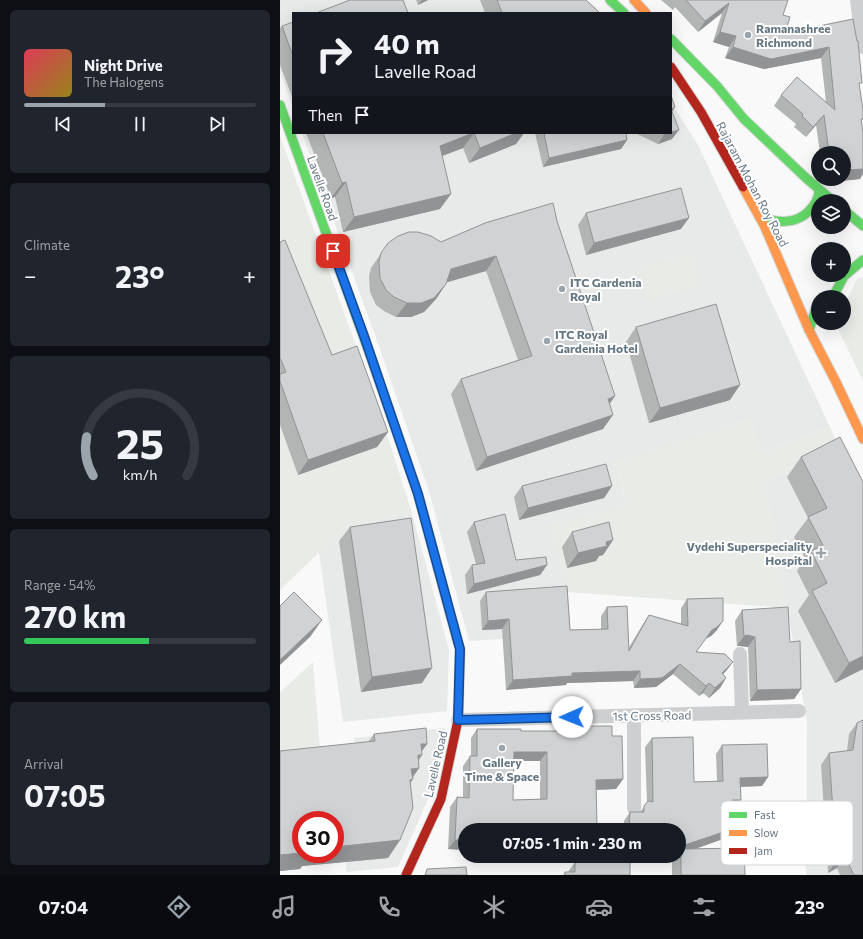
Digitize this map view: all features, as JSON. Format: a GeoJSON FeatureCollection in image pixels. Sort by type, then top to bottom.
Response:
{"type":"FeatureCollection","features":[{"type":"Feature","properties":{"kind":"main road"},"geometry":{"type":"LineString","coordinates":[[610,0],[623,12]]}},
{"type":"Feature","properties":{"kind":"main road"},"geometry":{"type":"LineString","coordinates":[[634,0],[645,12]]}},
{"type":"Feature","properties":{"kind":"main road","name":"Rajaram Mohan Roy Road"},"geometry":{"type":"LineString","coordinates":[[672,39],[717,86],[744,119],[825,194]]}},
{"type":"Feature","properties":{"kind":"main road","name":"Rajaram Mohan Roy Road"},"geometry":{"type":"LineString","coordinates":[[672,68],[701,112],[760,218],[809,330],[815,339],[863,439]]}},
{"type":"Feature","properties":{"kind":"main road","name":"Lavelle Road"},"geometry":{"type":"LineString","coordinates":[[280,105],[364,336],[418,494],[460,649],[458,720],[441,799],[406,875]]}},
{"type":"Feature","properties":{"kind":"main road"},"geometry":{"type":"LineString","coordinates":[[760,218],[789,223],[802,218],[815,205],[820,196],[819,189]]}},
{"type":"Feature","properties":{"kind":"main road"},"geometry":{"type":"LineString","coordinates":[[851,216],[863,226]]}},
{"type":"Feature","properties":{"kind":"main road"},"geometry":{"type":"LineString","coordinates":[[837,290],[844,276],[863,260]]}},
{"type":"Feature","properties":{"kind":"main road"},"geometry":{"type":"LineString","coordinates":[[809,330],[811,324]]}},
{"type":"Feature","properties":{"kind":"main road"},"geometry":{"type":"LineString","coordinates":[[815,339],[818,330]]}},
{"type":"Feature","properties":{"kind":"street"},"geometry":{"type":"LineString","coordinates":[[857,0],[863,47]]}},
{"type":"Feature","properties":{"kind":"street"},"geometry":{"type":"LineString","coordinates":[[740,654],[742,713]]}},
{"type":"Feature","properties":{"kind":"street","name":"1st Cross Road"},"geometry":{"type":"LineString","coordinates":[[458,720],[799,711]]}},
{"type":"Feature","properties":{"kind":"street"},"geometry":{"type":"LineString","coordinates":[[634,716],[634,808]]}},
{"type":"Feature","properties":{"kind":"shaded area"},"geometry":{"type":"Polygon","coordinates":[[[280,0],[576,0],[590,12],[292,12],[292,105],[280,72],[280,0]]]}},
{"type":"Feature","properties":{"kind":"shaded area","name":"ITC Gardenia Royal"},"geometry":{"type":"Polygon","coordinates":[[[672,104],[698,145],[830,427],[762,453],[750,419],[616,462],[626,505],[567,592],[571,635],[469,641],[429,491],[375,335],[302,134],[672,134],[672,104]]]}},
{"type":"Feature","properties":{"kind":"shaded area"},"geometry":{"type":"Polygon","coordinates":[[[280,136],[354,340],[412,513],[344,528],[280,590],[280,136]]]}},
{"type":"Feature","properties":{"kind":"shaded area"},"geometry":{"type":"Polygon","coordinates":[[[693,252],[702,286],[645,301],[636,268],[693,252]]]}},
{"type":"Feature","properties":{"kind":"shaded area"},"geometry":{"type":"Polygon","coordinates":[[[863,277],[863,381],[838,330],[851,330],[851,291],[857,279],[863,277]]]}},
{"type":"Feature","properties":{"kind":"shaded area"},"geometry":{"type":"Polygon","coordinates":[[[750,419],[762,453],[830,427],[839,448],[765,480],[788,608],[567,592],[551,524],[626,505],[616,461],[750,419]]]}},
{"type":"Feature","properties":{"kind":"shaded area","name":"Vydehi Superspeciality Hospital"},"geometry":{"type":"Polygon","coordinates":[[[839,448],[863,499],[863,875],[806,875],[806,865],[853,865],[853,801],[806,801],[807,722],[765,480],[839,448]]]}},
{"type":"Feature","properties":{"kind":"shaded area"},"geometry":{"type":"Polygon","coordinates":[[[412,513],[449,650],[447,711],[343,722],[319,552],[344,528],[412,513]]]}},
{"type":"Feature","properties":{"kind":"shaded area"},"geometry":{"type":"Polygon","coordinates":[[[313,662],[320,748],[280,753],[280,692],[313,662]]]}},
{"type":"Feature","properties":{"kind":"shaded area"},"geometry":{"type":"Polygon","coordinates":[[[445,728],[429,797],[398,867],[346,872],[344,811],[342,811],[342,805],[359,803],[354,738],[445,728]]]}},
{"type":"Feature","properties":{"kind":"building"},"geometry":{"type":"Polygon","coordinates":[[[350,0],[403,0],[408,12],[319,12],[350,0]]]}},
{"type":"Feature","properties":{"kind":"building"},"geometry":{"type":"Polygon","coordinates":[[[497,0],[586,0],[599,12],[502,12],[497,0]]]}},
{"type":"Feature","properties":{"kind":"building"},"geometry":{"type":"Polygon","coordinates":[[[686,0],[788,0],[783,15],[790,17],[785,33],[853,19],[858,41],[862,83],[859,83],[863,110],[863,119],[861,119],[863,133],[863,169],[851,170],[851,146],[828,146],[824,115],[813,127],[802,116],[803,114],[781,95],[797,77],[835,110],[829,47],[771,59],[733,47],[736,36],[720,32],[729,3],[705,21],[686,0]]]}},
{"type":"Feature","properties":{"kind":"building"},"geometry":{"type":"Polygon","coordinates":[[[292,22],[292,53],[282,26],[292,22]]]}},
{"type":"Feature","properties":{"kind":"building"},"geometry":{"type":"Polygon","coordinates":[[[672,98],[675,107],[672,108],[672,98]]]}},
{"type":"Feature","properties":{"kind":"building"},"geometry":{"type":"Polygon","coordinates":[[[672,112],[679,130],[672,132],[672,112]]]}},
{"type":"Feature","properties":{"kind":"building"},"geometry":{"type":"Polygon","coordinates":[[[323,134],[470,134],[440,146],[451,194],[354,217],[346,182],[342,183],[323,134]]]}},
{"type":"Feature","properties":{"kind":"building"},"geometry":{"type":"Polygon","coordinates":[[[474,134],[514,134],[480,148],[474,134]]]}},
{"type":"Feature","properties":{"kind":"building"},"geometry":{"type":"Polygon","coordinates":[[[544,134],[626,134],[627,140],[549,158],[544,134]]]}},
{"type":"Feature","properties":{"kind":"building"},"geometry":{"type":"Polygon","coordinates":[[[681,188],[689,218],[594,243],[586,213],[681,188]]]}},
{"type":"Feature","properties":{"kind":"building","name":"ITC Royal Gardenia Hotel"},"geometry":{"type":"Polygon","coordinates":[[[553,203],[557,221],[615,396],[608,399],[613,415],[487,457],[461,379],[532,356],[496,256],[451,269],[446,284],[434,298],[421,303],[407,303],[394,297],[386,290],[380,278],[379,262],[381,253],[388,243],[398,236],[409,232],[418,232],[431,236],[441,242],[485,223],[553,203]]]}},
{"type":"Feature","properties":{"kind":"building"},"geometry":{"type":"Polygon","coordinates":[[[285,240],[332,355],[357,346],[388,432],[308,460],[280,381],[280,374],[286,372],[280,358],[280,242],[285,240]]]}},
{"type":"Feature","properties":{"kind":"building"},"geometry":{"type":"Polygon","coordinates":[[[716,304],[740,385],[660,408],[636,327],[716,304]]]}},
{"type":"Feature","properties":{"kind":"building"},"geometry":{"type":"Polygon","coordinates":[[[840,437],[863,482],[863,656],[849,663],[812,591],[827,583],[811,551],[823,545],[808,517],[827,508],[801,457],[840,437]]]}},
{"type":"Feature","properties":{"kind":"building"},"geometry":{"type":"Polygon","coordinates":[[[606,464],[612,486],[528,508],[522,486],[606,464]]]}},
{"type":"Feature","properties":{"kind":"building"},"geometry":{"type":"Polygon","coordinates":[[[505,514],[516,560],[546,557],[547,565],[474,584],[472,565],[485,563],[474,522],[505,514]]]}},
{"type":"Feature","properties":{"kind":"building"},"geometry":{"type":"Polygon","coordinates":[[[411,518],[432,668],[372,677],[350,527],[411,518]]]}},
{"type":"Feature","properties":{"kind":"building"},"geometry":{"type":"Polygon","coordinates":[[[609,522],[613,540],[606,542],[607,546],[578,553],[572,532],[609,522]]]}},
{"type":"Feature","properties":{"kind":"building"},"geometry":{"type":"Polygon","coordinates":[[[567,586],[570,630],[608,629],[607,607],[627,606],[629,651],[649,615],[688,626],[687,599],[723,598],[723,621],[712,630],[696,652],[725,654],[733,662],[722,673],[726,678],[715,688],[709,683],[706,686],[680,664],[662,678],[640,679],[640,671],[572,673],[572,676],[513,680],[509,619],[488,621],[486,592],[567,586]]]}},
{"type":"Feature","properties":{"kind":"building"},"geometry":{"type":"Polygon","coordinates":[[[294,592],[322,620],[280,660],[280,606],[294,592]]]}},
{"type":"Feature","properties":{"kind":"building"},"geometry":{"type":"Polygon","coordinates":[[[788,607],[790,642],[800,641],[801,689],[757,690],[755,637],[747,635],[744,636],[742,610],[788,607]]]}},
{"type":"Feature","properties":{"kind":"building"},"geometry":{"type":"Polygon","coordinates":[[[863,720],[863,875],[854,875],[849,865],[853,865],[853,801],[832,801],[829,753],[853,750],[857,723],[863,720]]]}},
{"type":"Feature","properties":{"kind":"building"},"geometry":{"type":"Polygon","coordinates":[[[585,726],[612,726],[612,736],[622,736],[623,779],[596,780],[597,823],[458,823],[458,840],[455,840],[457,797],[469,798],[470,756],[477,756],[477,729],[521,729],[521,731],[586,731],[585,726]],[[514,752],[513,800],[547,799],[547,752],[514,752]]]}},
{"type":"Feature","properties":{"kind":"building"},"geometry":{"type":"Polygon","coordinates":[[[426,728],[427,744],[421,744],[422,755],[418,755],[419,768],[411,769],[413,779],[410,780],[413,808],[400,840],[344,846],[344,811],[292,811],[292,854],[280,855],[280,751],[375,741],[374,734],[426,728]]]}},
{"type":"Feature","properties":{"kind":"building"},"geometry":{"type":"Polygon","coordinates":[[[693,737],[694,782],[723,781],[722,745],[767,744],[768,777],[740,778],[741,800],[721,801],[721,833],[686,845],[686,823],[629,823],[630,812],[644,812],[644,806],[648,801],[653,802],[652,738],[693,737]]]}},
{"type":"Feature","properties":{"kind":"building"},"geometry":{"type":"Polygon","coordinates":[[[721,848],[721,865],[745,865],[745,875],[681,875],[681,863],[686,863],[686,849],[721,848]]]}},
{"type":"Feature","properties":{"kind":"building"},"geometry":{"type":"Polygon","coordinates":[[[575,863],[630,863],[630,875],[565,875],[565,872],[575,872],[575,863]]]}},
{"type":"Feature","properties":{"kind":"building"},"geometry":{"type":"Polygon","coordinates":[[[466,867],[467,875],[425,875],[427,869],[466,867]]]}},
{"type":"Feature","properties":{"kind":"traffic: fast"},"geometry":{"type":"LineString","coordinates":[[610,0],[623,12]]}},
{"type":"Feature","properties":{"kind":"traffic: fast"},"geometry":{"type":"LineString","coordinates":[[672,40],[717,86],[744,119],[825,194]]}},
{"type":"Feature","properties":{"kind":"traffic: fast"},"geometry":{"type":"LineString","coordinates":[[280,105],[373,363]]}},
{"type":"Feature","properties":{"kind":"traffic: fast"},"geometry":{"type":"LineString","coordinates":[[760,218],[773,221],[791,221],[797,219],[813,207],[816,202],[819,189]]}},
{"type":"Feature","properties":{"kind":"traffic: fast"},"geometry":{"type":"LineString","coordinates":[[851,216],[863,226]]}},
{"type":"Feature","properties":{"kind":"traffic: fast"},"geometry":{"type":"LineString","coordinates":[[837,290],[844,276],[863,260]]}},
{"type":"Feature","properties":{"kind":"traffic: fast"},"geometry":{"type":"LineString","coordinates":[[809,330],[811,324]]}},
{"type":"Feature","properties":{"kind":"traffic: slow"},"geometry":{"type":"LineString","coordinates":[[634,0],[645,12]]}},
{"type":"Feature","properties":{"kind":"traffic: slow"},"geometry":{"type":"LineString","coordinates":[[743,187],[764,225],[809,330],[863,439]]}},
{"type":"Feature","properties":{"kind":"traffic: slow"},"geometry":{"type":"LineString","coordinates":[[373,363],[418,494],[457,639]]}},
{"type":"Feature","properties":{"kind":"traffic: jam"},"geometry":{"type":"LineString","coordinates":[[672,68],[701,112],[743,187]]}},
{"type":"Feature","properties":{"kind":"traffic: jam"},"geometry":{"type":"LineString","coordinates":[[406,875],[441,799],[458,720],[460,649],[457,639]]}},
{"type":"Feature","properties":{"kind":"place","name":"Ramanashree Richmond"},"geometry":{"type":"Point","coordinates":[748,35]}},
{"type":"Feature","properties":{"kind":"place","name":"ITC Gardenia Royal"},"geometry":{"type":"Point","coordinates":[562,289]}},
{"type":"Feature","properties":{"kind":"place","name":"ITC Royal Gardenia Hotel"},"geometry":{"type":"Point","coordinates":[547,341]}},
{"type":"Feature","properties":{"kind":"place","name":"Vydehi Superspeciality Hospital"},"geometry":{"type":"Point","coordinates":[821,553]}},
{"type":"Feature","properties":{"kind":"place","name":"Gallery Time & Space"},"geometry":{"type":"Point","coordinates":[502,748]}},
{"type":"Feature","properties":{"kind":"route"},"geometry":{"type":"LineString","coordinates":[[333,251],[418,494],[460,649],[458,720],[572,717]]}}]}
